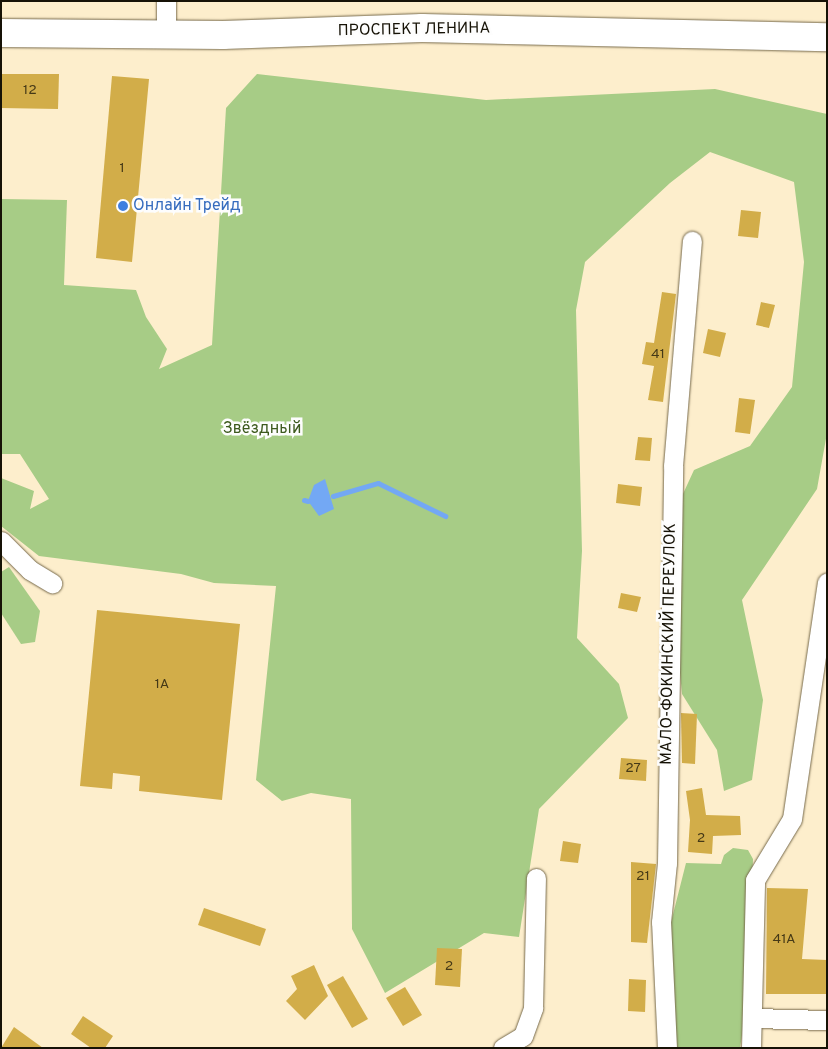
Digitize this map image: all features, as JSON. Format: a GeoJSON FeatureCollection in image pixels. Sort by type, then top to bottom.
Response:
{"type":"FeatureCollection","features":[{"type":"Feature","properties":{"kind":"main road","name":"ПРОСПЕКТ ЛЕНИНА"},"geometry":{"type":"LineString","coordinates":[[1,33],[166,36],[422,28],[827,37]]}},
{"type":"Feature","properties":{"kind":"street"},"geometry":{"type":"LineString","coordinates":[[166,1],[166,36]]}},
{"type":"Feature","properties":{"kind":"street","name":"МАЛО-ФОКИНСКИЙ ПЕРЕУЛОК"},"geometry":{"type":"LineString","coordinates":[[667,1048],[661,922],[667,863],[672,475],[692,241]]}},
{"type":"Feature","properties":{"kind":"street"},"geometry":{"type":"LineString","coordinates":[[1,541],[30,570],[52,583]]}},
{"type":"Feature","properties":{"kind":"street"},"geometry":{"type":"LineString","coordinates":[[751,1048],[754,1018],[755,880],[792,819],[827,584]]}},
{"type":"Feature","properties":{"kind":"street"},"geometry":{"type":"LineString","coordinates":[[503,1048],[523,1036],[534,1008],[536,878]]}},
{"type":"Feature","properties":{"kind":"street"},"geometry":{"type":"LineString","coordinates":[[754,1018],[827,1020]]}},
{"type":"Feature","properties":{"kind":"green space","name":"Звёздный"},"geometry":{"type":"Polygon","coordinates":[[[257,74],[486,100],[715,89],[827,114],[827,433],[817,489],[742,600],[763,700],[752,780],[724,791],[717,750],[682,694],[671,576],[676,509],[694,470],[750,446],[792,387],[804,262],[794,182],[710,152],[670,183],[585,262],[576,310],[582,551],[577,638],[619,684],[628,718],[539,809],[519,937],[484,933],[385,993],[352,929],[351,799],[311,793],[282,801],[256,780],[276,586],[214,583],[181,574],[39,556],[1,526],[1,478],[34,491],[30,509],[49,499],[20,454],[1,454],[1,199],[67,200],[64,285],[136,290],[146,317],[167,349],[159,369],[212,345],[226,108],[257,74]]]}},
{"type":"Feature","properties":{"kind":"green space"},"geometry":{"type":"Polygon","coordinates":[[[9,567],[40,611],[35,642],[21,644],[1,613],[1,572],[9,567]]]}},
{"type":"Feature","properties":{"kind":"green space"},"geometry":{"type":"Polygon","coordinates":[[[733,848],[748,850],[753,859],[747,1002],[740,1048],[672,1048],[668,934],[686,863],[721,864],[724,855],[733,848]]]}},
{"type":"Feature","properties":{"kind":"water"},"geometry":{"type":"Polygon","coordinates":[[[325,479],[334,509],[319,516],[308,501],[314,485],[325,479]]]}},
{"type":"Feature","properties":{"kind":"building"},"geometry":{"type":"Polygon","coordinates":[[[1,74],[59,74],[58,109],[1,108],[1,74]]]}},
{"type":"Feature","properties":{"kind":"building"},"geometry":{"type":"Polygon","coordinates":[[[112,76],[149,79],[132,262],[96,258],[112,76]]]}},
{"type":"Feature","properties":{"kind":"building"},"geometry":{"type":"Polygon","coordinates":[[[741,210],[761,212],[758,238],[738,236],[741,210]]]}},
{"type":"Feature","properties":{"kind":"building"},"geometry":{"type":"Polygon","coordinates":[[[662,292],[676,294],[663,402],[648,400],[654,366],[642,364],[646,342],[654,343],[662,292]]]}},
{"type":"Feature","properties":{"kind":"building"},"geometry":{"type":"Polygon","coordinates":[[[761,302],[775,305],[769,328],[756,325],[761,302]]]}},
{"type":"Feature","properties":{"kind":"building"},"geometry":{"type":"Polygon","coordinates":[[[708,329],[726,333],[720,357],[703,353],[708,329]]]}},
{"type":"Feature","properties":{"kind":"building"},"geometry":{"type":"Polygon","coordinates":[[[739,398],[755,400],[750,434],[735,432],[739,398]]]}},
{"type":"Feature","properties":{"kind":"building"},"geometry":{"type":"Polygon","coordinates":[[[638,437],[652,438],[650,461],[635,460],[638,437]]]}},
{"type":"Feature","properties":{"kind":"building"},"geometry":{"type":"Polygon","coordinates":[[[618,484],[642,487],[640,506],[616,503],[618,484]]]}},
{"type":"Feature","properties":{"kind":"building"},"geometry":{"type":"Polygon","coordinates":[[[621,593],[641,597],[637,612],[618,608],[621,593]]]}},
{"type":"Feature","properties":{"kind":"building"},"geometry":{"type":"Polygon","coordinates":[[[97,610],[240,624],[222,800],[139,791],[140,776],[113,773],[112,789],[80,786],[97,610]]]}},
{"type":"Feature","properties":{"kind":"building"},"geometry":{"type":"Polygon","coordinates":[[[681,713],[697,714],[695,764],[682,763],[681,713]]]}},
{"type":"Feature","properties":{"kind":"building"},"geometry":{"type":"Polygon","coordinates":[[[621,758],[647,760],[646,781],[619,779],[621,758]]]}},
{"type":"Feature","properties":{"kind":"building"},"geometry":{"type":"Polygon","coordinates":[[[702,788],[706,815],[740,816],[741,835],[713,836],[712,854],[688,852],[690,820],[686,791],[702,788]]]}},
{"type":"Feature","properties":{"kind":"building"},"geometry":{"type":"Polygon","coordinates":[[[563,841],[581,844],[578,863],[560,861],[563,841]]]}},
{"type":"Feature","properties":{"kind":"building"},"geometry":{"type":"Polygon","coordinates":[[[631,862],[656,864],[647,943],[631,942],[631,862]]]}},
{"type":"Feature","properties":{"kind":"building"},"geometry":{"type":"Polygon","coordinates":[[[767,888],[808,889],[802,959],[827,960],[827,994],[766,994],[767,888]]]}},
{"type":"Feature","properties":{"kind":"building"},"geometry":{"type":"Polygon","coordinates":[[[204,908],[266,929],[260,946],[198,925],[204,908]]]}},
{"type":"Feature","properties":{"kind":"building"},"geometry":{"type":"Polygon","coordinates":[[[437,948],[462,949],[460,987],[435,985],[437,948]]]}},
{"type":"Feature","properties":{"kind":"building"},"geometry":{"type":"Polygon","coordinates":[[[314,965],[328,996],[305,1020],[286,1001],[297,989],[291,976],[314,965]]]}},
{"type":"Feature","properties":{"kind":"building"},"geometry":{"type":"Polygon","coordinates":[[[343,976],[368,1019],[352,1028],[327,985],[343,976]]]}},
{"type":"Feature","properties":{"kind":"building"},"geometry":{"type":"Polygon","coordinates":[[[629,979],[646,980],[645,1012],[628,1011],[629,979]]]}},
{"type":"Feature","properties":{"kind":"building"},"geometry":{"type":"Polygon","coordinates":[[[405,987],[422,1015],[403,1026],[386,998],[405,987]]]}},
{"type":"Feature","properties":{"kind":"building"},"geometry":{"type":"Polygon","coordinates":[[[83,1016],[113,1036],[105,1048],[91,1048],[71,1034],[83,1016]]]}},
{"type":"Feature","properties":{"kind":"building"},"geometry":{"type":"Polygon","coordinates":[[[14,1027],[43,1048],[1,1048],[14,1027]]]}},
{"type":"Feature","properties":{"kind":"waterway"},"geometry":{"type":"LineString","coordinates":[[333,496],[378,483],[445,516]]}},
{"type":"Feature","properties":{"kind":"waterway"},"geometry":{"type":"LineString","coordinates":[[304,500],[308,501]]}},
{"type":"Feature","properties":{"kind":"place","name":"Онлайн Трейд"},"geometry":{"type":"Point","coordinates":[123,206]}}]}
